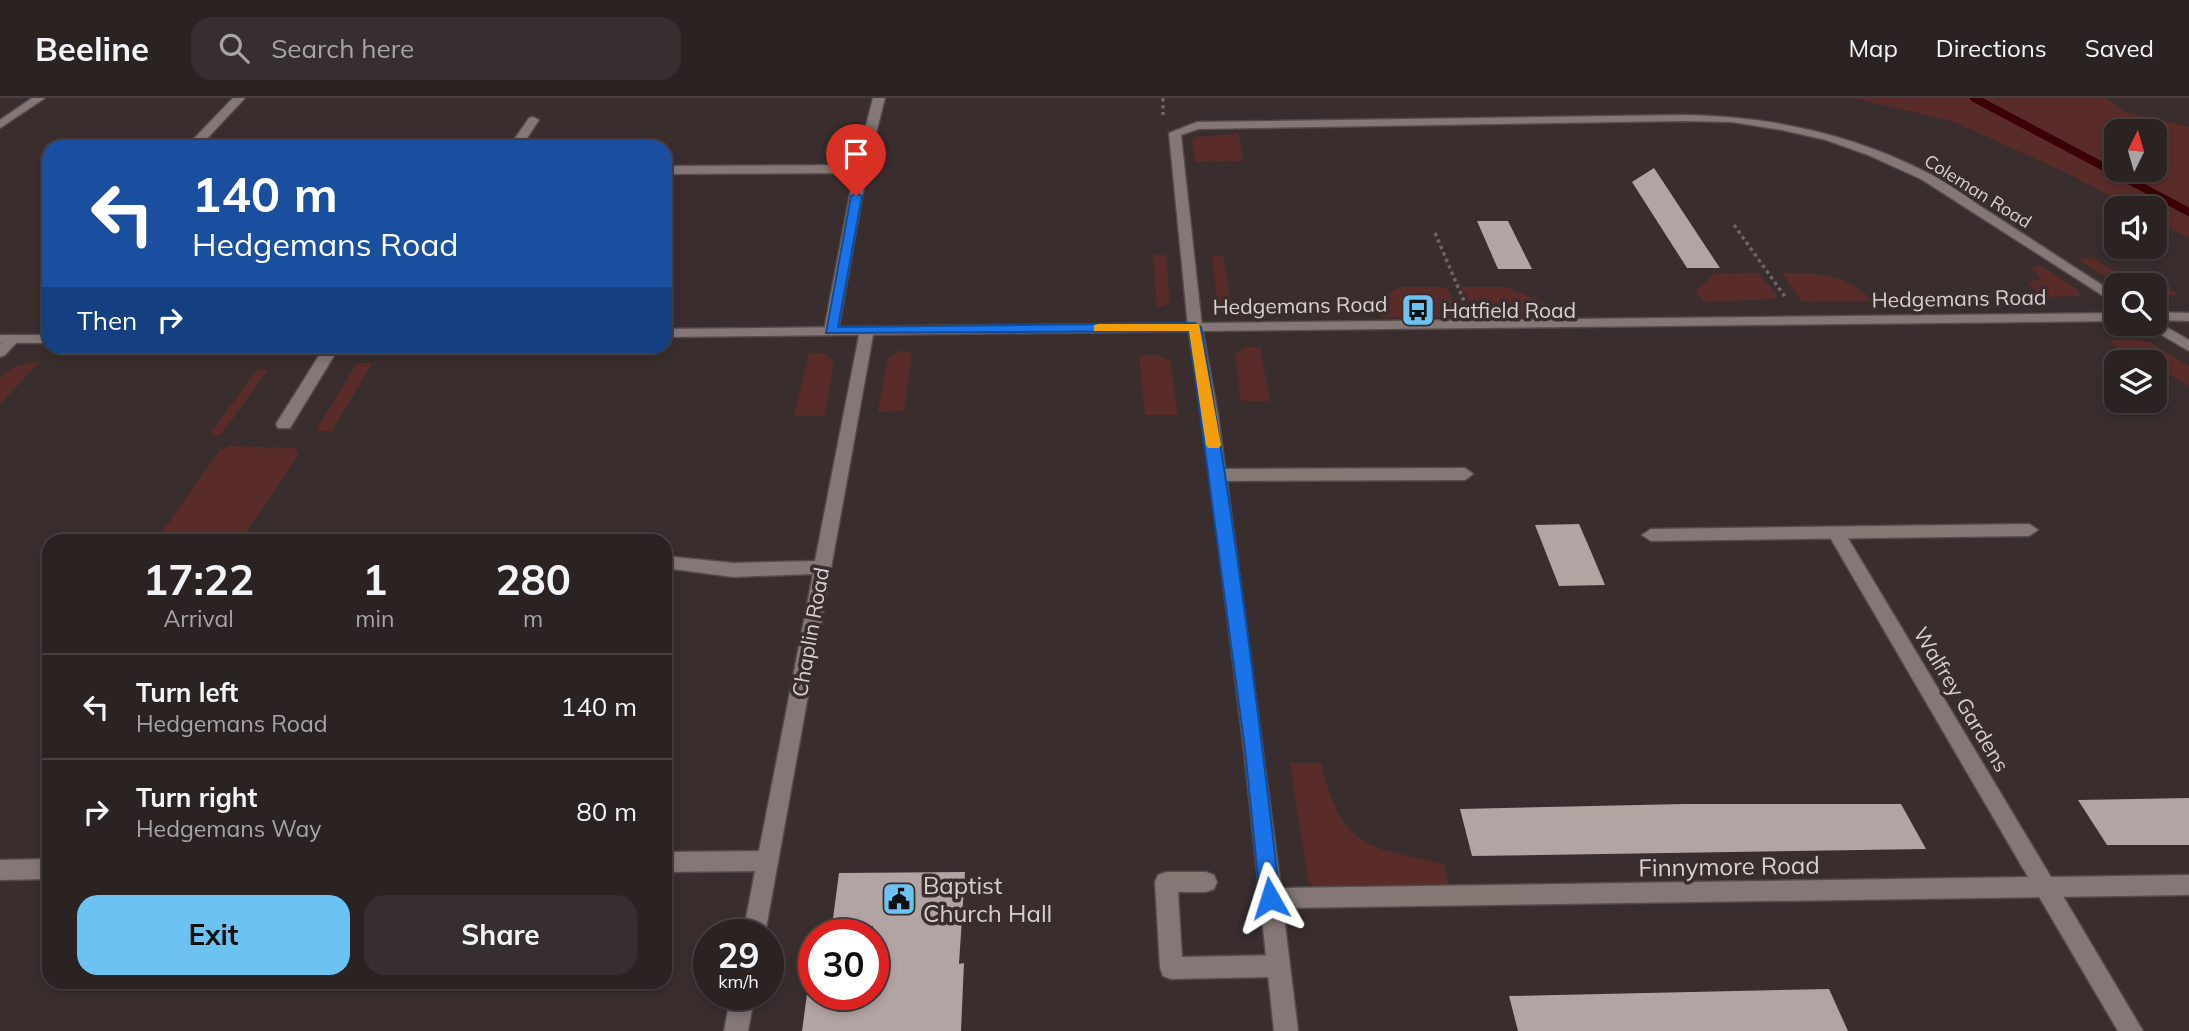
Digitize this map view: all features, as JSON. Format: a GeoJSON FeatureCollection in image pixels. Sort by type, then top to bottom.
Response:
{"type":"FeatureCollection","features":[{"type":"Feature","properties":{"kind":"street"},"geometry":{"type":"LineString","coordinates":[[0,125],[38,98]]}},
{"type":"Feature","properties":{"kind":"street"},"geometry":{"type":"LineString","coordinates":[[199,140],[239,98]]}},
{"type":"Feature","properties":{"kind":"street"},"geometry":{"type":"LineString","coordinates":[[831,331],[862,169],[879,98]]}},
{"type":"Feature","properties":{"kind":"street","name":"Coleman Road"},"geometry":{"type":"LineString","coordinates":[[1195,327],[1174,139],[1175,133],[1183,129],[1211,125],[1682,118],[1732,119],[1782,126],[1830,137],[1925,176],[2104,292]]}},
{"type":"Feature","properties":{"kind":"street"},"geometry":{"type":"LineString","coordinates":[[520,140],[533,120]]}},
{"type":"Feature","properties":{"kind":"street"},"geometry":{"type":"LineString","coordinates":[[672,170],[862,169]]}},
{"type":"Feature","properties":{"kind":"street"},"geometry":{"type":"LineString","coordinates":[[2167,316],[2189,317]]}},
{"type":"Feature","properties":{"kind":"street","name":"Hedgemans Road"},"geometry":{"type":"LineString","coordinates":[[672,333],[2104,317]]}},
{"type":"Feature","properties":{"kind":"street"},"geometry":{"type":"LineString","coordinates":[[1195,327],[1218,475],[1286,1031]]}},
{"type":"Feature","properties":{"kind":"street","name":"Chaplin Road"},"geometry":{"type":"LineString","coordinates":[[757,919],[867,330]]}},
{"type":"Feature","properties":{"kind":"street"},"geometry":{"type":"LineString","coordinates":[[2167,333],[2189,346]]}},
{"type":"Feature","properties":{"kind":"street"},"geometry":{"type":"LineString","coordinates":[[0,352],[6,339],[42,339]]}},
{"type":"Feature","properties":{"kind":"street"},"geometry":{"type":"LineString","coordinates":[[284,424],[328,354]]}},
{"type":"Feature","properties":{"kind":"street"},"geometry":{"type":"LineString","coordinates":[[1218,475],[1465,474]]}},
{"type":"Feature","properties":{"kind":"street"},"geometry":{"type":"LineString","coordinates":[[1651,536],[2029,530]]}},
{"type":"Feature","properties":{"kind":"street","name":"Walfrey Gardens"},"geometry":{"type":"LineString","coordinates":[[1838,534],[2131,1031]]}},
{"type":"Feature","properties":{"kind":"street"},"geometry":{"type":"LineString","coordinates":[[672,563],[733,570],[822,567]]}},
{"type":"Feature","properties":{"kind":"street"},"geometry":{"type":"LineString","coordinates":[[672,862],[768,861]]}},
{"type":"Feature","properties":{"kind":"street"},"geometry":{"type":"LineString","coordinates":[[0,870],[42,869]]}},
{"type":"Feature","properties":{"kind":"street"},"geometry":{"type":"LineString","coordinates":[[1206,882],[1166,882],[1171,968],[1278,966]]}},
{"type":"Feature","properties":{"kind":"street","name":"Finnymore Road"},"geometry":{"type":"LineString","coordinates":[[1270,898],[2189,885]]}},
{"type":"Feature","properties":{"kind":"street"},"geometry":{"type":"LineString","coordinates":[[736,1031],[740,1010]]}},
{"type":"Feature","properties":{"kind":"path"},"geometry":{"type":"LineString","coordinates":[[1734,225],[1802,322]]}},
{"type":"Feature","properties":{"kind":"path"},"geometry":{"type":"LineString","coordinates":[[1435,233],[1474,325]]}},
{"type":"Feature","properties":{"kind":"shaded area"},"geometry":{"type":"Polygon","coordinates":[[[1854,98],[2106,98],[2123,111],[2156,119],[2104,119],[2104,182],[2167,182],[2167,122],[2189,127],[2189,238],[2167,227],[2167,196],[2110,196],[2065,172],[1952,121],[1854,98]]]}},
{"type":"Feature","properties":{"kind":"shaded area"},"geometry":{"type":"Polygon","coordinates":[[[1239,134],[1243,161],[1195,162],[1192,141],[1196,137],[1239,134]]]}},
{"type":"Feature","properties":{"kind":"shaded area"},"geometry":{"type":"Polygon","coordinates":[[[1153,254],[1166,255],[1170,304],[1157,308],[1153,254]]]}},
{"type":"Feature","properties":{"kind":"shaded area"},"geometry":{"type":"Polygon","coordinates":[[[1212,255],[1223,255],[1231,302],[1218,306],[1212,255]]]}},
{"type":"Feature","properties":{"kind":"shaded area"},"geometry":{"type":"Polygon","coordinates":[[[2093,257],[2117,273],[2104,273],[2104,276],[2078,259],[2093,257]]]}},
{"type":"Feature","properties":{"kind":"shaded area"},"geometry":{"type":"Polygon","coordinates":[[[2040,265],[2077,289],[2080,296],[2043,297],[2027,282],[2041,279],[2031,267],[2040,265]]]}},
{"type":"Feature","properties":{"kind":"shaded area"},"geometry":{"type":"Polygon","coordinates":[[[1758,273],[1776,293],[1777,299],[1704,302],[1696,291],[1714,274],[1758,273]]]}},
{"type":"Feature","properties":{"kind":"shaded area"},"geometry":{"type":"Polygon","coordinates":[[[1782,273],[1831,276],[1852,285],[1872,301],[1802,302],[1782,273]]]}},
{"type":"Feature","properties":{"kind":"shaded area"},"geometry":{"type":"Polygon","coordinates":[[[2167,286],[2178,295],[2167,295],[2167,286]]]}},
{"type":"Feature","properties":{"kind":"shaded area"},"geometry":{"type":"Polygon","coordinates":[[[1401,287],[1447,287],[1457,312],[1446,317],[1381,317],[1378,300],[1401,287]]]}},
{"type":"Feature","properties":{"kind":"shaded area"},"geometry":{"type":"Polygon","coordinates":[[[1461,287],[1506,287],[1545,303],[1550,314],[1478,315],[1461,287]]]}},
{"type":"Feature","properties":{"kind":"shaded area"},"geometry":{"type":"Polygon","coordinates":[[[2136,339],[2150,342],[2163,350],[2119,350],[2110,340],[2136,339]]]}},
{"type":"Feature","properties":{"kind":"shaded area"},"geometry":{"type":"Polygon","coordinates":[[[1260,347],[1270,401],[1241,401],[1235,354],[1244,348],[1260,347]]]}},
{"type":"Feature","properties":{"kind":"shaded area"},"geometry":{"type":"Polygon","coordinates":[[[899,351],[912,352],[904,411],[878,412],[888,359],[899,351]]]}},
{"type":"Feature","properties":{"kind":"shaded area"},"geometry":{"type":"Polygon","coordinates":[[[2167,352],[2189,366],[2189,386],[2167,372],[2167,352]]]}},
{"type":"Feature","properties":{"kind":"shaded area"},"geometry":{"type":"Polygon","coordinates":[[[809,353],[824,354],[834,361],[825,416],[794,416],[809,353]]]}},
{"type":"Feature","properties":{"kind":"shaded area"},"geometry":{"type":"Polygon","coordinates":[[[1139,355],[1157,355],[1170,360],[1178,415],[1145,415],[1139,355]]]}},
{"type":"Feature","properties":{"kind":"shaded area"},"geometry":{"type":"Polygon","coordinates":[[[40,361],[0,404],[0,377],[17,366],[40,361]]]}},
{"type":"Feature","properties":{"kind":"shaded area"},"geometry":{"type":"Polygon","coordinates":[[[357,363],[372,363],[332,431],[316,431],[357,363]]]}},
{"type":"Feature","properties":{"kind":"shaded area"},"geometry":{"type":"Polygon","coordinates":[[[257,370],[268,370],[221,435],[209,435],[257,370]]]}},
{"type":"Feature","properties":{"kind":"shaded area"},"geometry":{"type":"Polygon","coordinates":[[[230,446],[296,448],[298,456],[245,534],[161,534],[219,451],[230,446]]]}},
{"type":"Feature","properties":{"kind":"shaded area"},"geometry":{"type":"Polygon","coordinates":[[[1290,763],[1321,763],[1329,791],[1348,827],[1361,839],[1376,847],[1444,864],[1450,890],[1315,889],[1308,880],[1290,763]]]}},
{"type":"Feature","properties":{"kind":"building"},"geometry":{"type":"Polygon","coordinates":[[[1654,168],[1720,268],[1687,268],[1632,182],[1654,168]]]}},
{"type":"Feature","properties":{"kind":"building"},"geometry":{"type":"Polygon","coordinates":[[[1477,221],[1508,221],[1532,269],[1498,269],[1477,221]]]}},
{"type":"Feature","properties":{"kind":"building"},"geometry":{"type":"Polygon","coordinates":[[[1579,524],[1605,585],[1559,586],[1535,525],[1579,524]]]}},
{"type":"Feature","properties":{"kind":"building"},"geometry":{"type":"Polygon","coordinates":[[[2189,798],[2189,845],[2107,845],[2078,800],[2189,798]]]}},
{"type":"Feature","properties":{"kind":"building"},"geometry":{"type":"Polygon","coordinates":[[[1684,804],[1901,804],[1926,849],[1472,856],[1460,809],[1684,804]]]}},
{"type":"Feature","properties":{"kind":"building"},"geometry":{"type":"Polygon","coordinates":[[[965,872],[959,964],[964,963],[961,1031],[802,1031],[805,1010],[889,1010],[889,919],[833,919],[839,873],[965,872]]]}},
{"type":"Feature","properties":{"kind":"building"},"geometry":{"type":"Polygon","coordinates":[[[1829,989],[1848,1031],[1518,1031],[1509,996],[1829,989]]]}},
{"type":"Feature","properties":{"kind":"waterway"},"geometry":{"type":"LineString","coordinates":[[1974,98],[2189,212]]}},
{"type":"Feature","properties":{"kind":"slow traffic"},"geometry":{"type":"LineString","coordinates":[[1099,328],[1195,327],[1214,445]]}},
{"type":"Feature","properties":{"kind":"place","name":"Hatfield Road"},"geometry":{"type":"Point","coordinates":[1418,310]}},
{"type":"Feature","properties":{"kind":"place","name":"Baptist Church Hall"},"geometry":{"type":"Point","coordinates":[899,899]}},
{"type":"Feature","properties":{"kind":"route"},"geometry":{"type":"LineString","coordinates":[[856,196],[831,331],[1195,327],[1210,415],[1254,749],[1270,898]]}}]}
